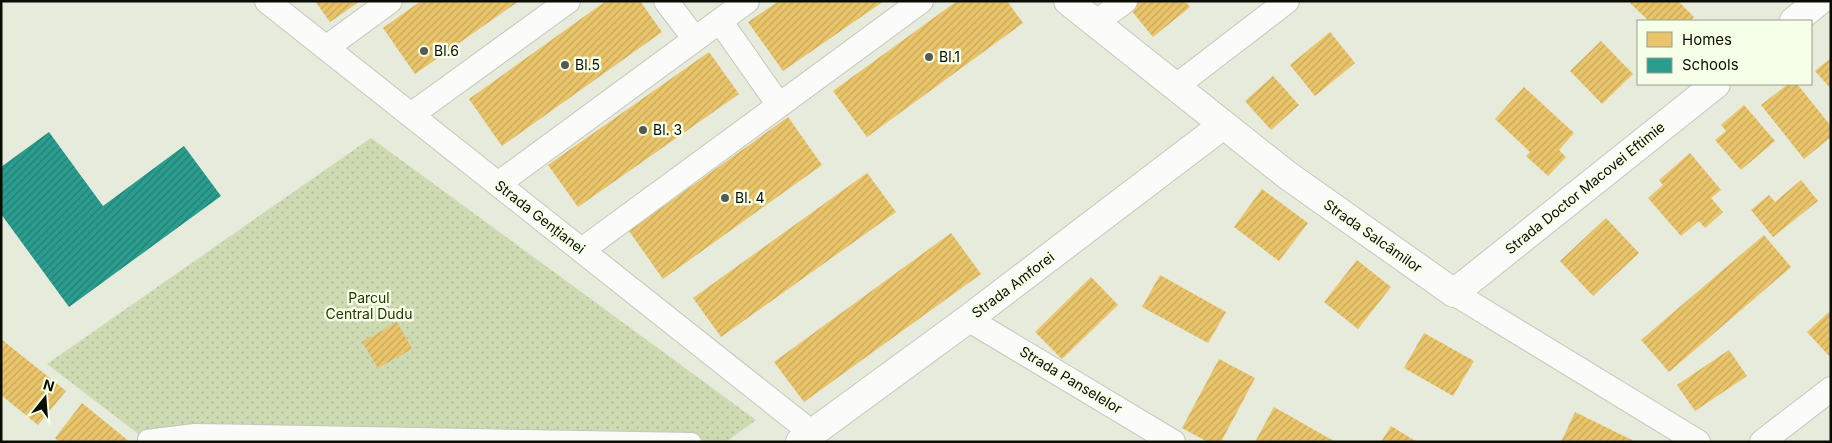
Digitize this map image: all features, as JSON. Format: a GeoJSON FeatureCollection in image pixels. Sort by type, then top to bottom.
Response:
{"type":"FeatureCollection","features":[{"type":"Feature","properties":{"kind":"street","name":"Strada Gențianei"},"geometry":{"type":"LineString","coordinates":[[267,1],[582,250],[806,437]]}},
{"type":"Feature","properties":{"kind":"street"},"geometry":{"type":"LineString","coordinates":[[326,48],[390,1]]}},
{"type":"Feature","properties":{"kind":"street"},"geometry":{"type":"LineString","coordinates":[[410,115],[568,1]]}},
{"type":"Feature","properties":{"kind":"street"},"geometry":{"type":"LineString","coordinates":[[666,1],[695,40]]}},
{"type":"Feature","properties":{"kind":"street"},"geometry":{"type":"LineString","coordinates":[[498,184],[747,1]]}},
{"type":"Feature","properties":{"kind":"street"},"geometry":{"type":"LineString","coordinates":[[582,250],[921,1]]}},
{"type":"Feature","properties":{"kind":"street","name":"Strada Salcâmilor"},"geometry":{"type":"LineString","coordinates":[[1068,1],[1223,125],[1356,224],[1454,293],[1698,442]]}},
{"type":"Feature","properties":{"kind":"street"},"geometry":{"type":"LineString","coordinates":[[1095,23],[1125,1]]}},
{"type":"Feature","properties":{"kind":"street"},"geometry":{"type":"LineString","coordinates":[[1176,87],[1287,1]]}},
{"type":"Feature","properties":{"kind":"street"},"geometry":{"type":"LineString","coordinates":[[1795,20],[1819,1]]}},
{"type":"Feature","properties":{"kind":"street"},"geometry":{"type":"LineString","coordinates":[[720,21],[779,105]]}},
{"type":"Feature","properties":{"kind":"street","name":"Strada Doctor Macovei Eftimie"},"geometry":{"type":"LineString","coordinates":[[1454,293],[1715,85]]}},
{"type":"Feature","properties":{"kind":"street","name":"Strada Amforei"},"geometry":{"type":"LineString","coordinates":[[806,437],[968,319],[1223,125]]}},
{"type":"Feature","properties":{"kind":"street","name":"Strada Panselelor"},"geometry":{"type":"LineString","coordinates":[[968,319],[1174,442]]}},
{"type":"Feature","properties":{"kind":"street"},"geometry":{"type":"LineString","coordinates":[[1762,442],[1831,390]]}},
{"type":"Feature","properties":{"kind":"street"},"geometry":{"type":"LineString","coordinates":[[147,439],[194,433],[692,442]]}},
{"type":"Feature","properties":{"kind":"green space","name":"Parcul Central Dudu"},"geometry":{"type":"Polygon","coordinates":[[[371,138],[756,420],[726,442],[149,442],[47,364],[371,138]]]}},
{"type":"Feature","properties":{"kind":"building: Homes"},"geometry":{"type":"Polygon","coordinates":[[[315,1],[360,1],[330,22],[315,1]]]}},
{"type":"Feature","properties":{"kind":"building: Homes","name":"Bl.6"},"geometry":{"type":"Polygon","coordinates":[[[421,1],[519,1],[415,74],[383,28],[421,1]]]}},
{"type":"Feature","properties":{"kind":"building: Homes","name":"Bl.5"},"geometry":{"type":"Polygon","coordinates":[[[606,1],[640,1],[662,32],[502,146],[469,99],[606,1]]]}},
{"type":"Feature","properties":{"kind":"building: Homes"},"geometry":{"type":"Polygon","coordinates":[[[779,1],[884,1],[783,71],[748,22],[779,1]]]}},
{"type":"Feature","properties":{"kind":"building: Homes","name":"Bl.1"},"geometry":{"type":"Polygon","coordinates":[[[957,1],[1007,1],[1023,23],[867,137],[833,91],[957,1]]]}},
{"type":"Feature","properties":{"kind":"building: Homes"},"geometry":{"type":"Polygon","coordinates":[[[1140,1],[1185,1],[1190,7],[1153,37],[1130,9],[1140,1]]]}},
{"type":"Feature","properties":{"kind":"building: Homes"},"geometry":{"type":"Polygon","coordinates":[[[1632,1],[1678,1],[1694,17],[1691,20],[1648,20],[1630,3],[1632,1]]]}},
{"type":"Feature","properties":{"kind":"building: Homes"},"geometry":{"type":"Polygon","coordinates":[[[1330,32],[1355,63],[1315,96],[1290,65],[1330,32]]]}},
{"type":"Feature","properties":{"kind":"building: Homes"},"geometry":{"type":"Polygon","coordinates":[[[1601,41],[1633,74],[1602,104],[1570,71],[1601,41]]]}},
{"type":"Feature","properties":{"kind":"building: Homes","name":"Bl. 3"},"geometry":{"type":"Polygon","coordinates":[[[709,52],[739,94],[578,207],[548,165],[709,52]]]}},
{"type":"Feature","properties":{"kind":"building: Homes"},"geometry":{"type":"Polygon","coordinates":[[[1831,58],[1831,89],[1815,71],[1831,58]]]}},
{"type":"Feature","properties":{"kind":"building: Homes"},"geometry":{"type":"Polygon","coordinates":[[[1273,76],[1299,105],[1271,130],[1245,101],[1273,76]]]}},
{"type":"Feature","properties":{"kind":"building: Homes"},"geometry":{"type":"Polygon","coordinates":[[[1787,85],[1798,85],[1831,126],[1831,137],[1804,159],[1761,105],[1787,85]]]}},
{"type":"Feature","properties":{"kind":"building: Homes"},"geometry":{"type":"Polygon","coordinates":[[[1524,87],[1574,133],[1559,150],[1566,157],[1548,176],[1526,156],[1530,152],[1495,119],[1524,87]]]}},
{"type":"Feature","properties":{"kind":"building: Homes"},"geometry":{"type":"Polygon","coordinates":[[[1744,105],[1775,141],[1741,170],[1715,140],[1726,131],[1721,125],[1744,105]]]}},
{"type":"Feature","properties":{"kind":"building: Homes","name":"Bl. 4"},"geometry":{"type":"Polygon","coordinates":[[[788,117],[822,165],[663,279],[629,231],[788,117]]]}},
{"type":"Feature","properties":{"kind":"building: Homes"},"geometry":{"type":"Polygon","coordinates":[[[1690,153],[1721,190],[1711,198],[1723,212],[1705,228],[1699,221],[1681,236],[1648,198],[1663,185],[1659,180],[1690,153]]]}},
{"type":"Feature","properties":{"kind":"building: Homes"},"geometry":{"type":"Polygon","coordinates":[[[867,173],[896,212],[721,337],[693,298],[867,173]]]}},
{"type":"Feature","properties":{"kind":"building: Homes"},"geometry":{"type":"Polygon","coordinates":[[[1801,180],[1818,201],[1773,237],[1751,210],[1769,195],[1775,202],[1801,180]]]}},
{"type":"Feature","properties":{"kind":"building: Homes"},"geometry":{"type":"Polygon","coordinates":[[[1262,189],[1308,223],[1279,261],[1234,227],[1262,189]]]}},
{"type":"Feature","properties":{"kind":"building: Homes"},"geometry":{"type":"Polygon","coordinates":[[[1606,218],[1639,253],[1593,296],[1560,261],[1606,218]]]}},
{"type":"Feature","properties":{"kind":"building: Homes"},"geometry":{"type":"Polygon","coordinates":[[[951,233],[981,274],[804,402],[774,362],[951,233]]]}},
{"type":"Feature","properties":{"kind":"building: Homes"},"geometry":{"type":"Polygon","coordinates":[[[1764,235],[1791,267],[1669,372],[1641,340],[1764,235]]]}},
{"type":"Feature","properties":{"kind":"building: Homes"},"geometry":{"type":"Polygon","coordinates":[[[1357,260],[1391,287],[1358,329],[1324,302],[1357,260]]]}},
{"type":"Feature","properties":{"kind":"building: Homes"},"geometry":{"type":"Polygon","coordinates":[[[1160,275],[1226,312],[1208,343],[1142,307],[1160,275]]]}},
{"type":"Feature","properties":{"kind":"building: Homes"},"geometry":{"type":"Polygon","coordinates":[[[1091,277],[1118,305],[1062,359],[1035,332],[1091,277]]]}},
{"type":"Feature","properties":{"kind":"building: Homes"},"geometry":{"type":"Polygon","coordinates":[[[1831,310],[1831,358],[1807,332],[1831,310]]]}},
{"type":"Feature","properties":{"kind":"building: Homes"},"geometry":{"type":"Polygon","coordinates":[[[397,322],[412,349],[378,368],[362,342],[397,322]]]}},
{"type":"Feature","properties":{"kind":"building: Homes"},"geometry":{"type":"Polygon","coordinates":[[[1424,333],[1474,361],[1453,396],[1404,368],[1424,333]]]}},
{"type":"Feature","properties":{"kind":"building: Homes"},"geometry":{"type":"Polygon","coordinates":[[[1,339],[66,391],[38,425],[1,395],[1,339]]]}},
{"type":"Feature","properties":{"kind":"building: Homes"},"geometry":{"type":"Polygon","coordinates":[[[1729,350],[1747,376],[1695,411],[1677,385],[1729,350]]]}},
{"type":"Feature","properties":{"kind":"building: Homes"},"geometry":{"type":"Polygon","coordinates":[[[1219,359],[1255,378],[1221,442],[1208,442],[1182,428],[1219,359]]]}},
{"type":"Feature","properties":{"kind":"building: Homes"},"geometry":{"type":"Polygon","coordinates":[[[82,403],[130,442],[60,442],[55,438],[82,403]]]}},
{"type":"Feature","properties":{"kind":"building: Homes"},"geometry":{"type":"Polygon","coordinates":[[[1274,407],[1332,440],[1331,442],[1255,442],[1274,407]]]}},
{"type":"Feature","properties":{"kind":"building: Homes"},"geometry":{"type":"Polygon","coordinates":[[[1575,412],[1636,442],[1561,442],[1575,412]]]}},
{"type":"Feature","properties":{"kind":"building: Homes"},"geometry":{"type":"Polygon","coordinates":[[[1391,426],[1417,442],[1381,442],[1391,426]]]}},
{"type":"Feature","properties":{"kind":"building: Schools"},"geometry":{"type":"Polygon","coordinates":[[[49,132],[103,206],[184,146],[221,196],[69,307],[1,214],[1,167],[49,132]]]}},
{"type":"Feature","properties":{"kind":"place","name":"Bl.6"},"geometry":{"type":"Point","coordinates":[424,51]}},
{"type":"Feature","properties":{"kind":"place","name":"Bl.1"},"geometry":{"type":"Point","coordinates":[929,57]}},
{"type":"Feature","properties":{"kind":"place","name":"Bl.5"},"geometry":{"type":"Point","coordinates":[565,65]}},
{"type":"Feature","properties":{"kind":"place","name":"Bl. 3"},"geometry":{"type":"Point","coordinates":[643,130]}},
{"type":"Feature","properties":{"kind":"place","name":"Bl. 4"},"geometry":{"type":"Point","coordinates":[725,198]}}]}
